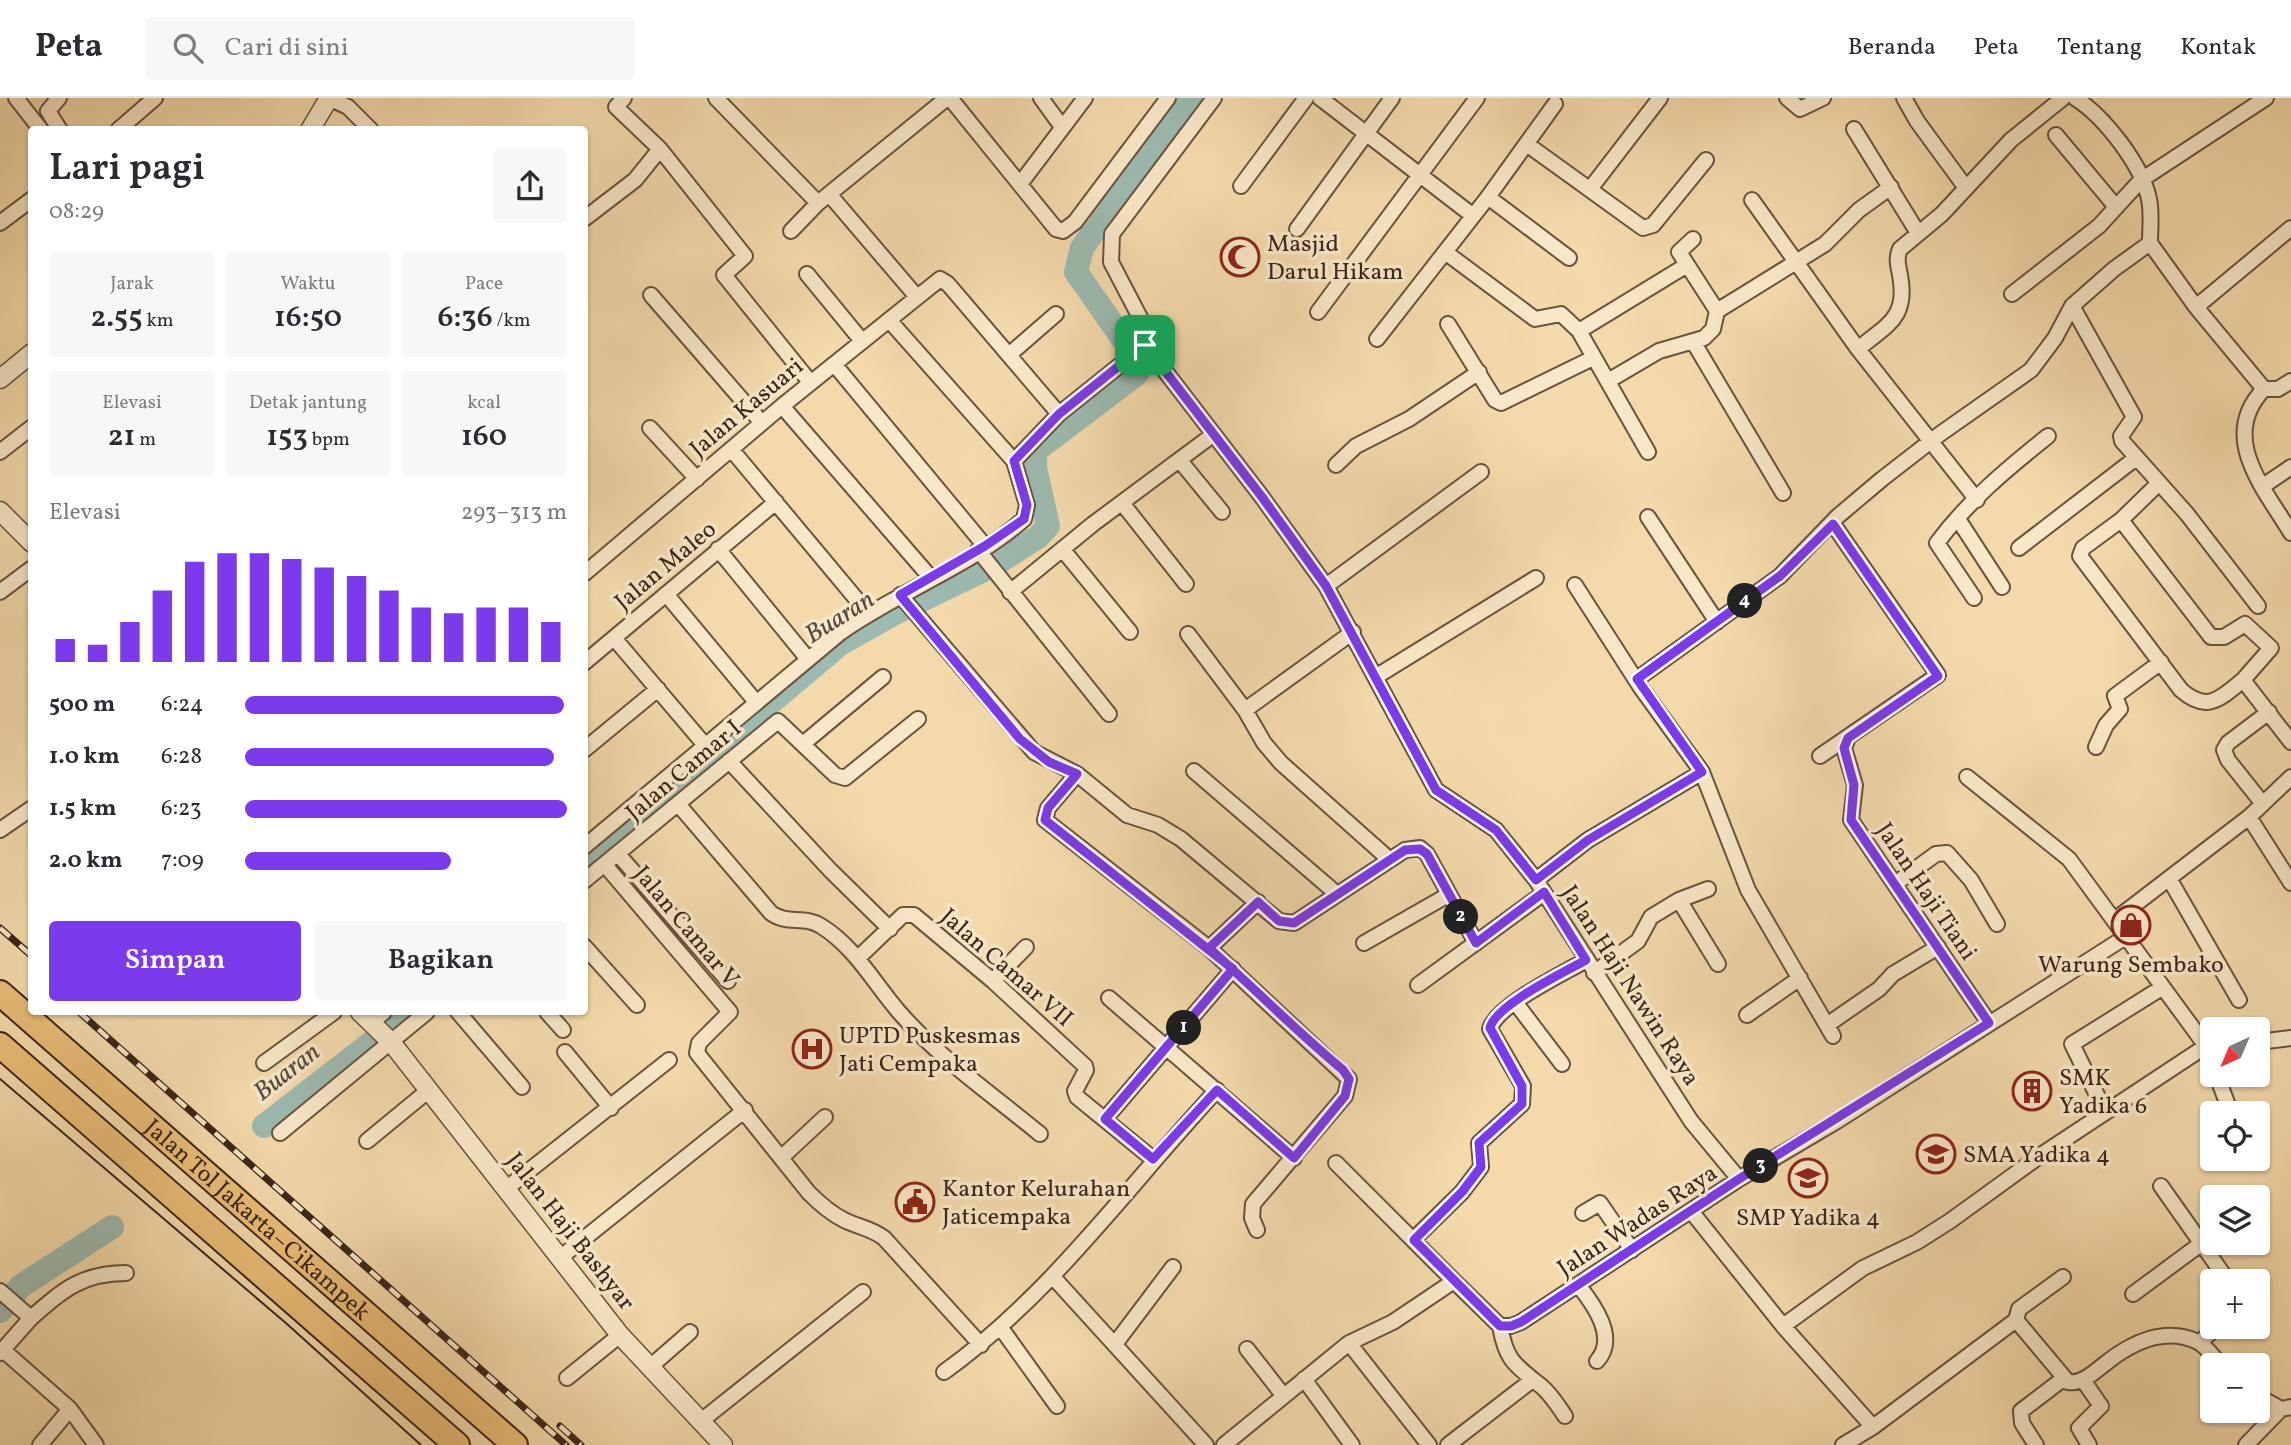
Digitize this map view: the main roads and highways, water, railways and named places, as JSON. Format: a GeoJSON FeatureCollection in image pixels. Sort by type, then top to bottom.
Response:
{"type":"FeatureCollection","features":[{"type":"Feature","properties":{"kind":"highway","name":"Jalan Tol Jakarta–Cikampek"},"geometry":{"type":"LineString","coordinates":[[0,993],[515,1445]]}},
{"type":"Feature","properties":{"kind":"highway","name":"Jalan Tol Jakarta–Cikampek"},"geometry":{"type":"LineString","coordinates":[[0,1045],[457,1445]]}},
{"type":"Feature","properties":{"kind":"waterway","name":"Buaran"},"geometry":{"type":"LineString","coordinates":[[1101,221],[1191,98]]}},
{"type":"Feature","properties":{"kind":"waterway","name":"Buaran"},"geometry":{"type":"LineString","coordinates":[[588,857],[840,644],[893,614],[994,565],[1038,537],[1048,526],[1035,468],[1035,451],[1137,374],[1141,365],[1076,272],[1082,248],[1094,231]]}},
{"type":"Feature","properties":{"kind":"waterway","name":"Buaran"},"geometry":{"type":"LineString","coordinates":[[264,1126],[407,1015]]}},
{"type":"Feature","properties":{"kind":"waterway","name":"Buaran"},"geometry":{"type":"LineString","coordinates":[[0,1311],[21,1286],[112,1227]]}},
{"type":"Feature","properties":{"kind":"tram line"},"geometry":{"type":"LineString","coordinates":[[0,1079],[287,1324],[421,1445]]}},
{"type":"Feature","properties":{"kind":"railway"},"geometry":{"type":"LineString","coordinates":[[0,928],[28,952]]}},
{"type":"Feature","properties":{"kind":"railway"},"geometry":{"type":"LineString","coordinates":[[82,1015],[566,1445]]}},
{"type":"Feature","properties":{"kind":"railway"},"geometry":{"type":"LineString","coordinates":[[560,1426],[581,1445]]}},
{"type":"Feature","properties":{"kind":"place","name":"Masjid Darul Hikam"},"geometry":{"type":"Point","coordinates":[1240,257]}},
{"type":"Feature","properties":{"kind":"place","name":"Warung Sembako"},"geometry":{"type":"Point","coordinates":[2131,925]}},
{"type":"Feature","properties":{"kind":"place","name":"UPTD Puskesmas Jati Cempaka"},"geometry":{"type":"Point","coordinates":[812,1049]}},
{"type":"Feature","properties":{"kind":"place","name":"SMK Yadika 6"},"geometry":{"type":"Point","coordinates":[2032,1091]}},
{"type":"Feature","properties":{"kind":"place","name":"SMA Yadika 4"},"geometry":{"type":"Point","coordinates":[1936,1154]}},
{"type":"Feature","properties":{"kind":"place","name":"SMP Yadika 4"},"geometry":{"type":"Point","coordinates":[1808,1178]}},
{"type":"Feature","properties":{"kind":"place","name":"Kantor Kelurahan Jaticempaka"},"geometry":{"type":"Point","coordinates":[915,1202]}}]}
